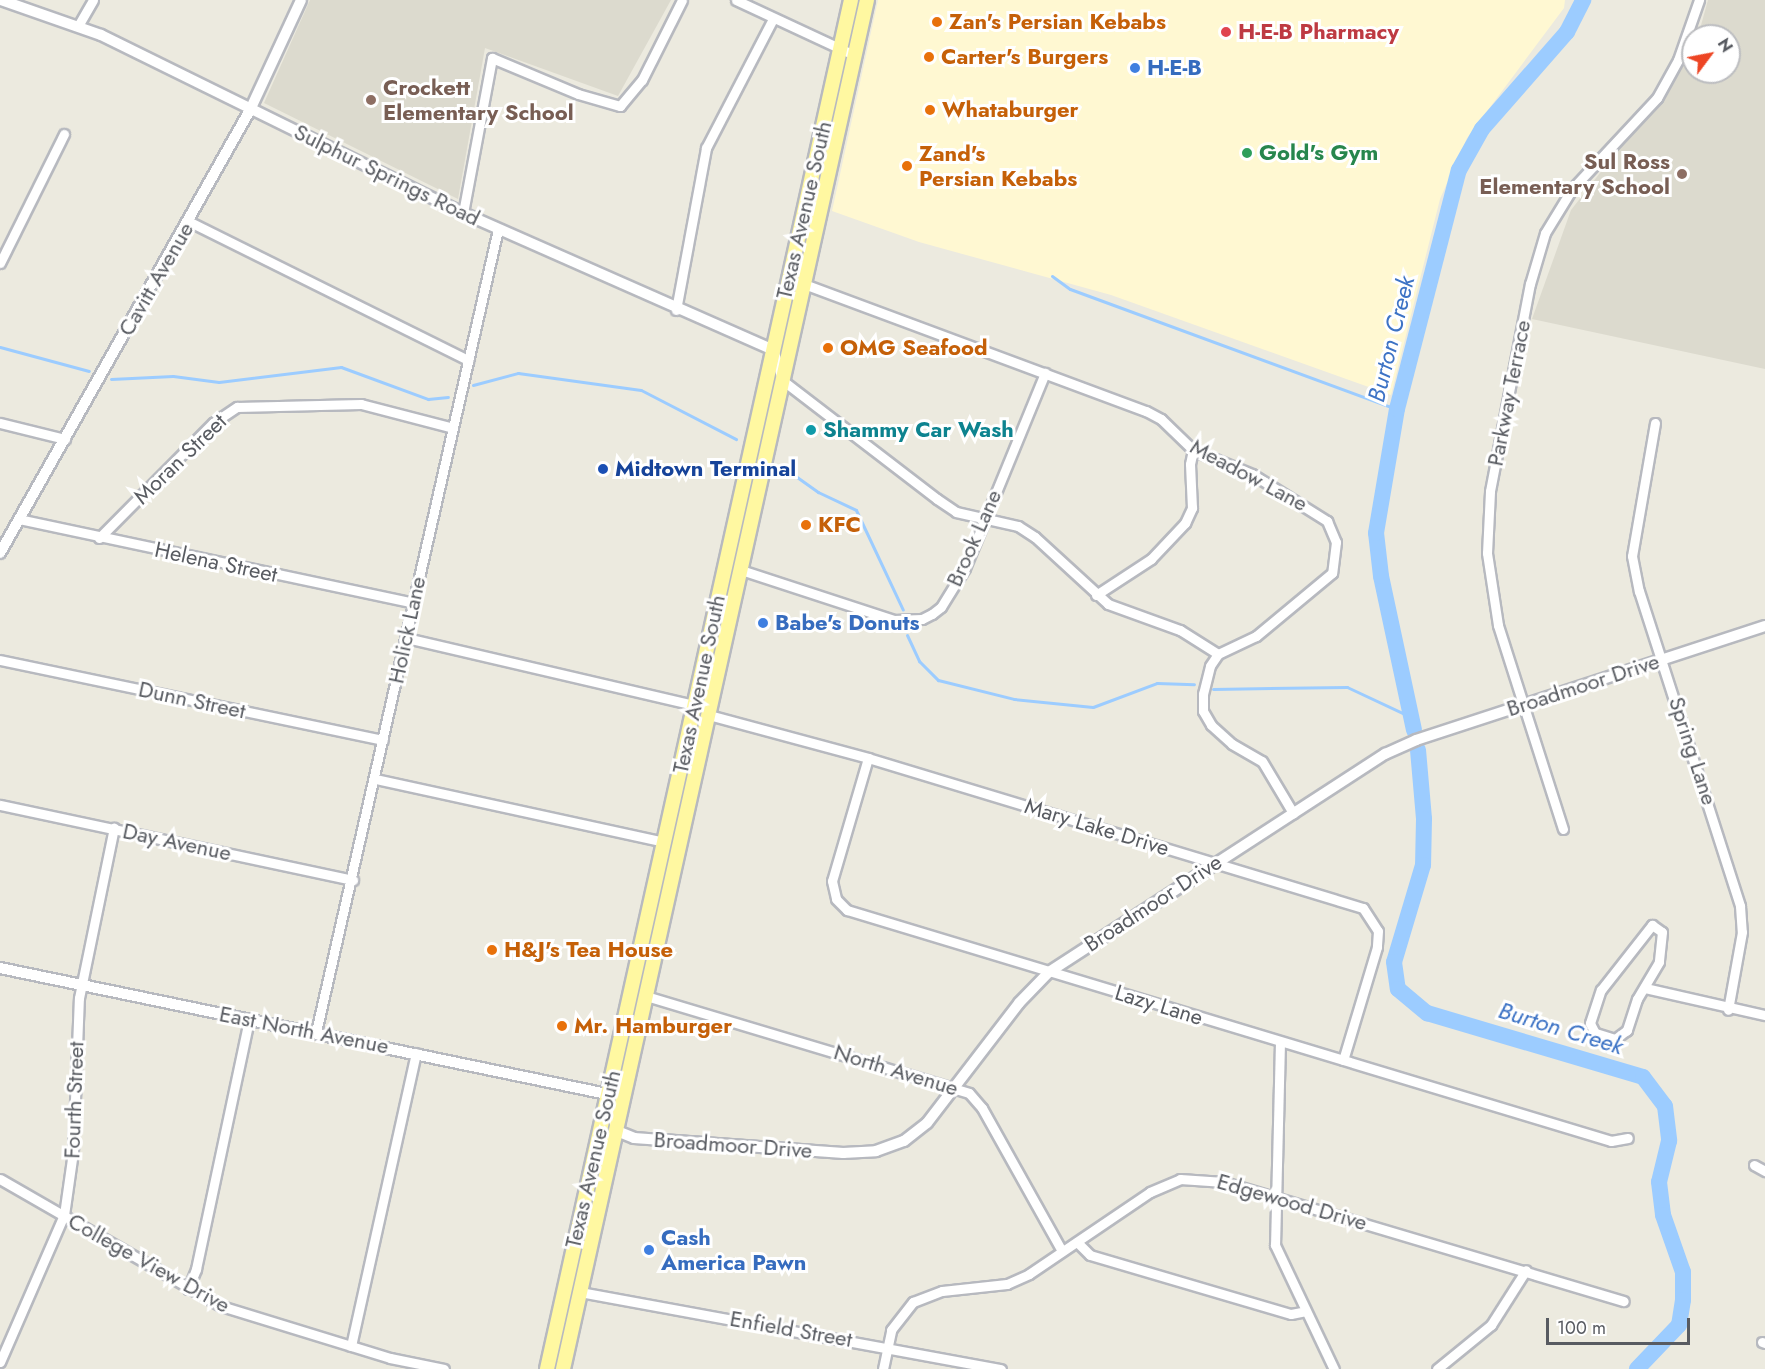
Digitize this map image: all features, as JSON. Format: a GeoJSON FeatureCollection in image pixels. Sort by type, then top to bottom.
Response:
{"type":"FeatureCollection","features":[{"type":"Feature","properties":{"kind":"main road","name":"Texas Avenue South"},"geometry":{"type":"LineString","coordinates":[[547,1369],[851,0]]}},
{"type":"Feature","properties":{"kind":"main road","name":"Texas Avenue South"},"geometry":{"type":"LineString","coordinates":[[563,1369],[867,0]]}},
{"type":"Feature","properties":{"kind":"main road"},"geometry":{"type":"LineString","coordinates":[[684,823],[679,811],[700,716],[694,705]]}},
{"type":"Feature","properties":{"kind":"street","name":"Sulphur Springs Road"},"geometry":{"type":"LineString","coordinates":[[1,0],[78,26],[463,213],[676,310],[773,350]]}},
{"type":"Feature","properties":{"kind":"street"},"geometry":{"type":"LineString","coordinates":[[78,26],[93,0]]}},
{"type":"Feature","properties":{"kind":"street","name":"Cavitt Avenue"},"geometry":{"type":"LineString","coordinates":[[2,546],[189,221],[250,110],[301,0]]}},
{"type":"Feature","properties":{"kind":"street"},"geometry":{"type":"LineString","coordinates":[[463,213],[492,58],[597,100],[620,106],[642,80],[682,0]]}},
{"type":"Feature","properties":{"kind":"street"},"geometry":{"type":"LineString","coordinates":[[736,0],[856,57]]}},
{"type":"Feature","properties":{"kind":"street","name":"Parkway Terrace"},"geometry":{"type":"LineString","coordinates":[[1563,829],[1498,625],[1487,532],[1490,491],[1534,263],[1545,233],[1572,189],[1642,118],[1663,89],[1687,39],[1699,0]]}},
{"type":"Feature","properties":{"kind":"street"},"geometry":{"type":"LineString","coordinates":[[676,310],[706,147],[773,19]]}},
{"type":"Feature","properties":{"kind":"street"},"geometry":{"type":"LineString","coordinates":[[0,263],[64,134]]}},
{"type":"Feature","properties":{"kind":"street"},"geometry":{"type":"LineString","coordinates":[[189,221],[468,360]]}},
{"type":"Feature","properties":{"kind":"street","name":"Holick Lane"},"geometry":{"type":"LineString","coordinates":[[316,1032],[376,779],[450,427],[498,228]]}},
{"type":"Feature","properties":{"kind":"street","name":"Meadow Lane"},"geometry":{"type":"LineString","coordinates":[[804,284],[1146,411],[1161,419],[1193,450],[1252,474],[1316,511],[1327,521],[1336,542],[1335,564],[1326,581],[1256,636],[1218,654]]}},
{"type":"Feature","properties":{"kind":"street"},"geometry":{"type":"LineString","coordinates":[[773,350],[782,380],[956,512],[982,520],[999,519],[1035,537],[1108,604],[1180,630],[1218,654],[1205,679],[1203,711],[1218,734],[1262,761],[1293,813]]}},
{"type":"Feature","properties":{"kind":"street","name":"Brook Lane"},"geometry":{"type":"LineString","coordinates":[[741,570],[894,620],[922,619],[941,607],[954,589],[1045,373]]}},
{"type":"Feature","properties":{"kind":"street","name":"Moran Street"},"geometry":{"type":"LineString","coordinates":[[99,538],[213,423],[237,407],[361,404],[450,427]]}},
{"type":"Feature","properties":{"kind":"street"},"geometry":{"type":"LineString","coordinates":[[0,423],[65,439]]}},
{"type":"Feature","properties":{"kind":"street","name":"Spring Lane"},"geometry":{"type":"LineString","coordinates":[[1655,423],[1632,556],[1639,591],[1664,658],[1740,906],[1742,932],[1728,1010]]}},
{"type":"Feature","properties":{"kind":"street"},"geometry":{"type":"LineString","coordinates":[[1096,595],[1151,559],[1185,523],[1192,508],[1190,464],[1193,450]]}},
{"type":"Feature","properties":{"kind":"street","name":"Helena Street"},"geometry":{"type":"LineString","coordinates":[[19,519],[99,538],[414,603]]}},
{"type":"Feature","properties":{"kind":"street","name":"Broadmoor Drive"},"geometry":{"type":"LineString","coordinates":[[617,1131],[634,1138],[686,1143],[876,1151],[919,1131],[957,1088],[1019,1003],[1049,972],[1216,862],[1396,748],[1765,626]]}},
{"type":"Feature","properties":{"kind":"street"},"geometry":{"type":"LineString","coordinates":[[406,638],[694,705]]}},
{"type":"Feature","properties":{"kind":"street","name":"Dunn Street"},"geometry":{"type":"LineString","coordinates":[[0,660],[383,740]]}},
{"type":"Feature","properties":{"kind":"street","name":"Mary Lake Drive"},"geometry":{"type":"LineString","coordinates":[[709,715],[868,758],[1363,908],[1373,918],[1378,931],[1377,947],[1343,1060]]}},
{"type":"Feature","properties":{"kind":"street","name":"Lazy Lane"},"geometry":{"type":"LineString","coordinates":[[868,758],[831,881],[841,905],[861,918],[1049,972],[1611,1141],[1628,1138]]}},
{"type":"Feature","properties":{"kind":"street"},"geometry":{"type":"LineString","coordinates":[[376,779],[664,842]]}},
{"type":"Feature","properties":{"kind":"street","name":"Day Avenue"},"geometry":{"type":"LineString","coordinates":[[0,805],[353,880]]}},
{"type":"Feature","properties":{"kind":"street","name":"Fourth Street"},"geometry":{"type":"LineString","coordinates":[[0,1362],[64,1215],[73,1152],[81,985],[114,828]]}},
{"type":"Feature","properties":{"kind":"street"},"geometry":{"type":"LineString","coordinates":[[1652,925],[1662,932],[1662,947],[1659,962],[1645,988],[1622,1036],[1615,1039],[1591,1029],[1601,990],[1652,925]]}},
{"type":"Feature","properties":{"kind":"street","name":"East North Avenue"},"geometry":{"type":"LineString","coordinates":[[0,968],[608,1094]]}},
{"type":"Feature","properties":{"kind":"street"},"geometry":{"type":"LineString","coordinates":[[1645,988],[1728,1010],[1765,1015]]}},
{"type":"Feature","properties":{"kind":"street","name":"North Avenue"},"geometry":{"type":"LineString","coordinates":[[646,996],[969,1093],[982,1108],[1062,1251]]}},
{"type":"Feature","properties":{"kind":"street"},"geometry":{"type":"LineString","coordinates":[[188,1289],[196,1269],[249,1019]]}},
{"type":"Feature","properties":{"kind":"street"},"geometry":{"type":"LineString","coordinates":[[1280,1042],[1275,1245],[1334,1369]]}},
{"type":"Feature","properties":{"kind":"street"},"geometry":{"type":"LineString","coordinates":[[351,1346],[416,1053]]}},
{"type":"Feature","properties":{"kind":"street"},"geometry":{"type":"LineString","coordinates":[[608,1094],[617,1131]]}},
{"type":"Feature","properties":{"kind":"street"},"geometry":{"type":"LineString","coordinates":[[1754,1165],[1765,1171]]}},
{"type":"Feature","properties":{"kind":"street","name":"Edgewood Drive"},"geometry":{"type":"LineString","coordinates":[[883,1369],[887,1347],[900,1315],[913,1302],[942,1291],[1007,1284],[1077,1242],[1150,1192],[1180,1179],[1210,1178],[1276,1196],[1624,1301]]}},
{"type":"Feature","properties":{"kind":"street","name":"College View Drive"},"geometry":{"type":"LineString","coordinates":[[0,1179],[188,1289],[251,1318],[439,1369]]}},
{"type":"Feature","properties":{"kind":"street"},"geometry":{"type":"LineString","coordinates":[[1077,1242],[1090,1255],[1291,1314],[1306,1311]]}},
{"type":"Feature","properties":{"kind":"street"},"geometry":{"type":"LineString","coordinates":[[1437,1369],[1491,1325],[1526,1270]]}},
{"type":"Feature","properties":{"kind":"street","name":"Enfield Street"},"geometry":{"type":"LineString","coordinates":[[580,1292],[1001,1369]]}},
{"type":"Feature","properties":{"kind":"shaded area","name":"Crockett Elementary School"},"geometry":{"type":"Polygon","coordinates":[[[310,0],[671,0],[618,96],[485,48],[458,199],[264,103],[310,0]]]}},
{"type":"Feature","properties":{"kind":"shaded area"},"geometry":{"type":"Polygon","coordinates":[[[878,0],[1565,0],[1564,8],[1467,138],[1440,199],[1391,395],[1111,295],[919,242],[832,211],[878,0]]]}},
{"type":"Feature","properties":{"kind":"shaded area","name":"Sul Ross Elementary School"},"geometry":{"type":"Polygon","coordinates":[[[1708,0],[1765,0],[1765,369],[1532,319],[1571,210],[1681,69],[1681,84],[1741,84],[1741,24],[1701,24],[1708,0]]]}},
{"type":"Feature","properties":{"kind":"waterway","name":"Burton Creek"},"geometry":{"type":"LineString","coordinates":[[1414,730],[1381,576],[1376,533],[1397,409],[1459,170],[1482,129],[1567,32],[1583,0]]}},
{"type":"Feature","properties":{"kind":"waterway"},"geometry":{"type":"LineString","coordinates":[[1052,276],[1070,289],[1397,409]]}},
{"type":"Feature","properties":{"kind":"waterway"},"geometry":{"type":"LineString","coordinates":[[0,347],[89,371]]}},
{"type":"Feature","properties":{"kind":"waterway"},"geometry":{"type":"LineString","coordinates":[[111,379],[173,376],[219,382],[341,367],[428,399],[448,397]]}},
{"type":"Feature","properties":{"kind":"waterway"},"geometry":{"type":"LineString","coordinates":[[473,385],[518,373],[641,390],[736,439]]}},
{"type":"Feature","properties":{"kind":"waterway"},"geometry":{"type":"LineString","coordinates":[[780,465],[818,492],[856,510],[903,610]]}},
{"type":"Feature","properties":{"kind":"waterway"},"geometry":{"type":"LineString","coordinates":[[907,635],[919,661],[938,680],[1014,699],[1093,707],[1157,683],[1194,684]]}},
{"type":"Feature","properties":{"kind":"waterway"},"geometry":{"type":"LineString","coordinates":[[1213,689],[1347,687],[1411,717]]}},
{"type":"Feature","properties":{"kind":"waterway","name":"Burton Creek"},"geometry":{"type":"LineString","coordinates":[[1418,750],[1424,819],[1423,865],[1394,962],[1398,989],[1427,1013],[1643,1077],[1665,1106],[1669,1141],[1659,1182],[1663,1215],[1683,1272],[1683,1300],[1679,1325],[1637,1369]]}},
{"type":"Feature","properties":{"kind":"place","name":"Zan's Persian Kebabs"},"geometry":{"type":"Point","coordinates":[937,22]}},
{"type":"Feature","properties":{"kind":"place","name":"H-E-B Pharmacy"},"geometry":{"type":"Point","coordinates":[1226,32]}},
{"type":"Feature","properties":{"kind":"place","name":"Carter's Burgers"},"geometry":{"type":"Point","coordinates":[929,57]}},
{"type":"Feature","properties":{"kind":"place","name":"H-E-B"},"geometry":{"type":"Point","coordinates":[1135,68]}},
{"type":"Feature","properties":{"kind":"place","name":"Crockett Elementary School"},"geometry":{"type":"Point","coordinates":[371,100]}},
{"type":"Feature","properties":{"kind":"place","name":"Whataburger"},"geometry":{"type":"Point","coordinates":[930,110]}},
{"type":"Feature","properties":{"kind":"place","name":"Gold's Gym"},"geometry":{"type":"Point","coordinates":[1247,153]}},
{"type":"Feature","properties":{"kind":"place","name":"Zand's Persian Kebabs"},"geometry":{"type":"Point","coordinates":[907,166]}},
{"type":"Feature","properties":{"kind":"place","name":"Sul Ross Elementary School"},"geometry":{"type":"Point","coordinates":[1682,174]}},
{"type":"Feature","properties":{"kind":"place","name":"OMG Seafood"},"geometry":{"type":"Point","coordinates":[828,348]}},
{"type":"Feature","properties":{"kind":"place","name":"Shammy Car Wash"},"geometry":{"type":"Point","coordinates":[811,430]}},
{"type":"Feature","properties":{"kind":"place","name":"Midtown Terminal"},"geometry":{"type":"Point","coordinates":[603,469]}},
{"type":"Feature","properties":{"kind":"place","name":"KFC"},"geometry":{"type":"Point","coordinates":[806,525]}},
{"type":"Feature","properties":{"kind":"place","name":"Babe's Donuts"},"geometry":{"type":"Point","coordinates":[763,623]}},
{"type":"Feature","properties":{"kind":"place","name":"H&J's Tea House"},"geometry":{"type":"Point","coordinates":[492,950]}},
{"type":"Feature","properties":{"kind":"place","name":"Mr. Hamburger"},"geometry":{"type":"Point","coordinates":[562,1026]}},
{"type":"Feature","properties":{"kind":"place","name":"Cash America Pawn"},"geometry":{"type":"Point","coordinates":[649,1250]}}]}
